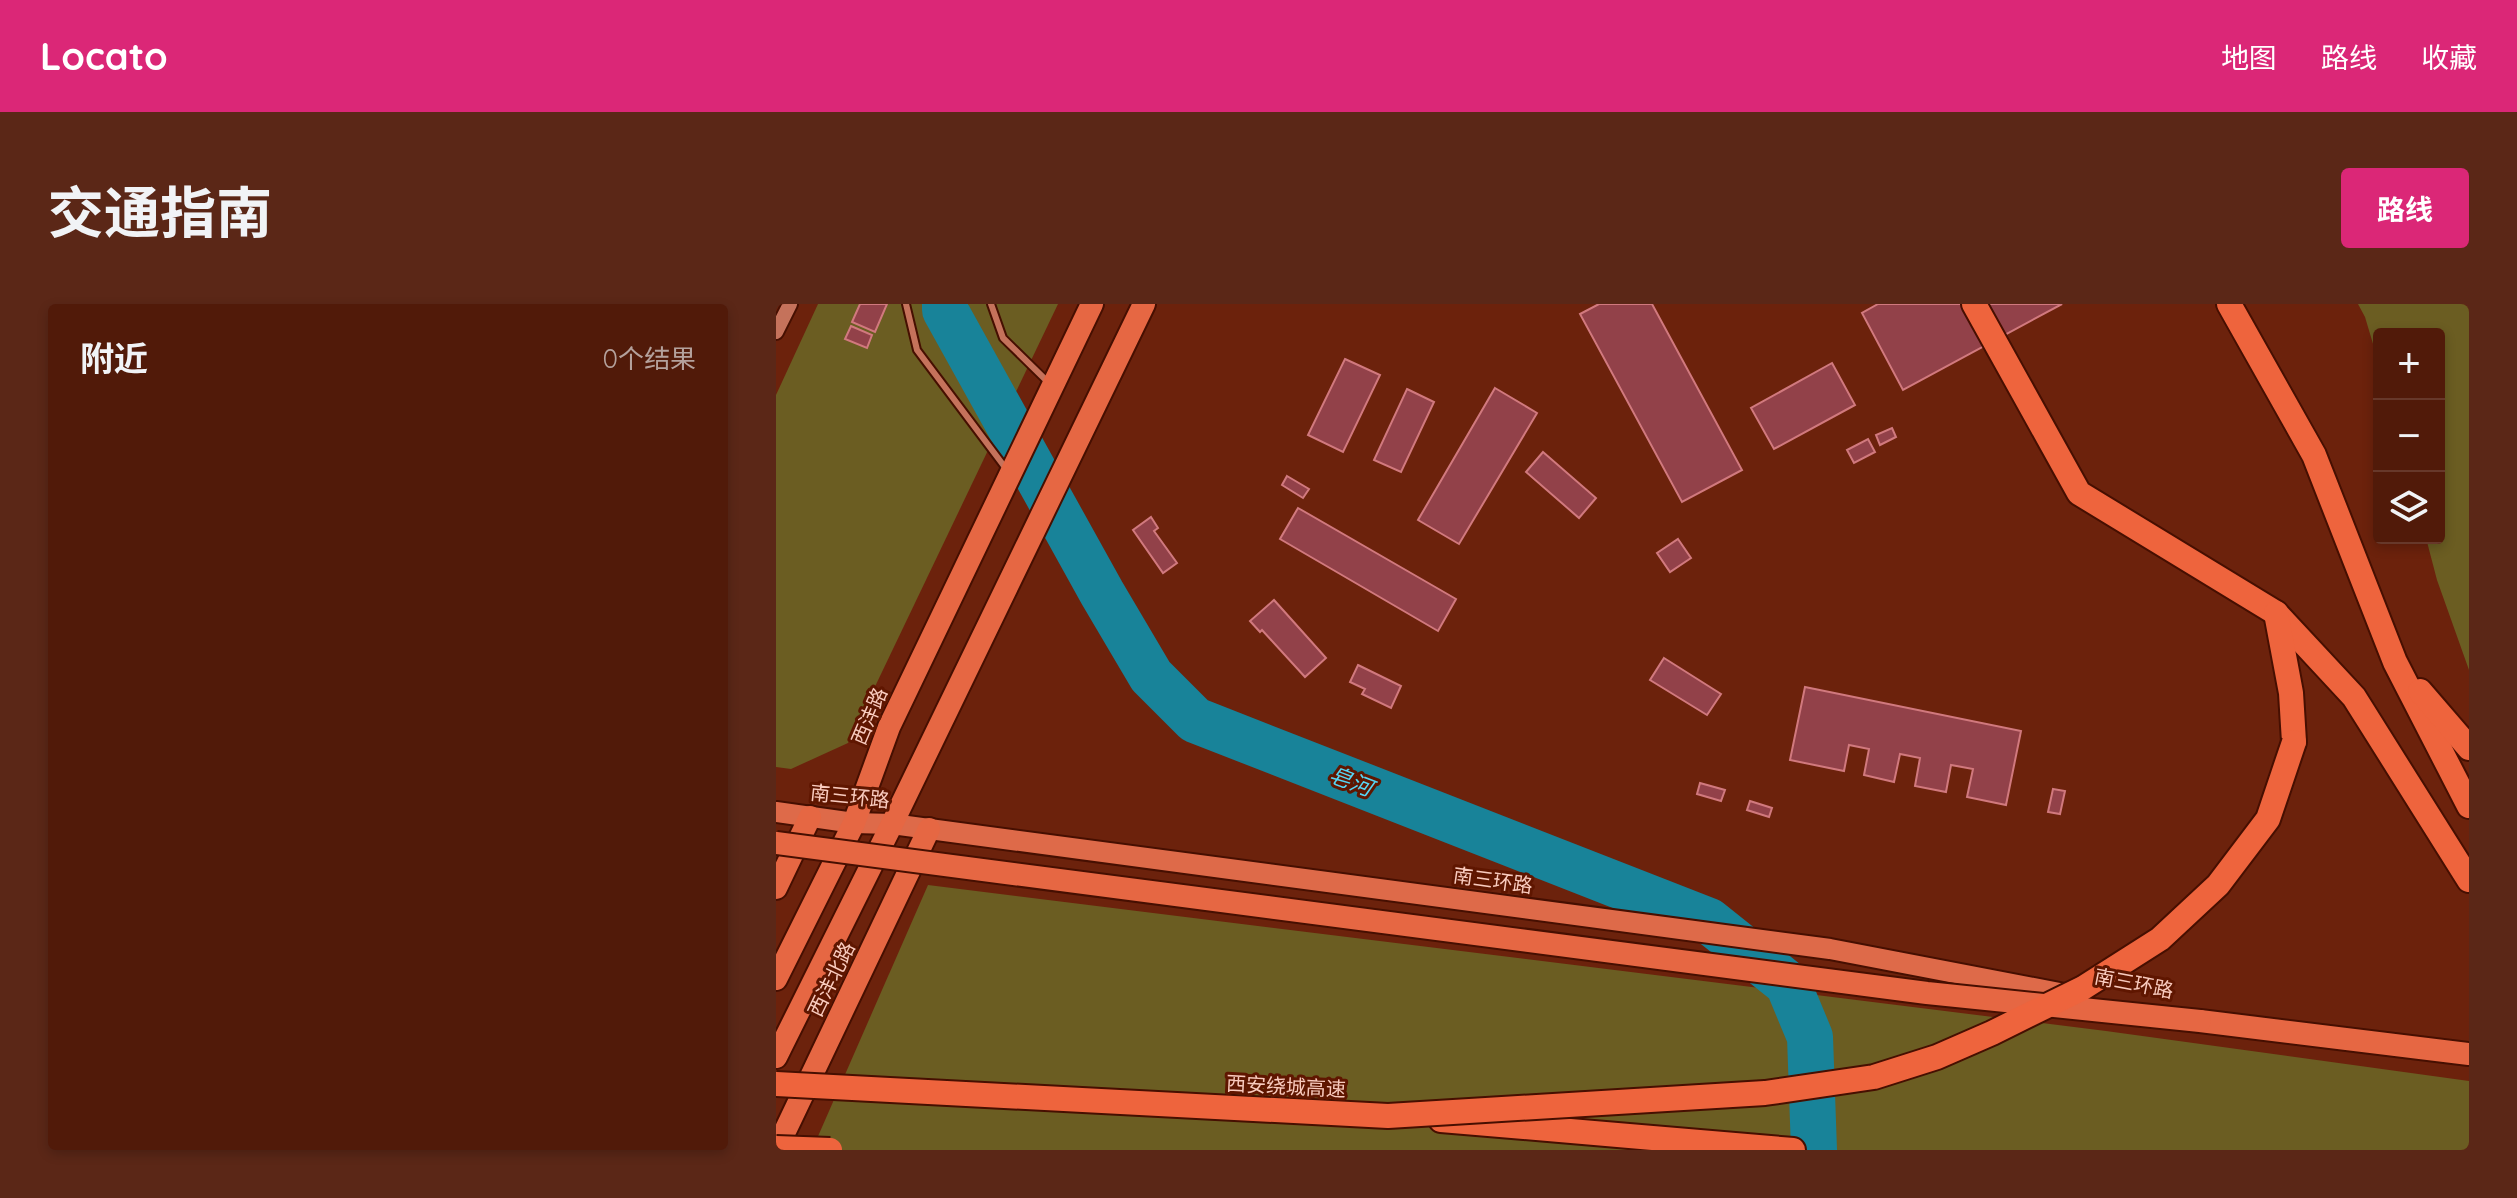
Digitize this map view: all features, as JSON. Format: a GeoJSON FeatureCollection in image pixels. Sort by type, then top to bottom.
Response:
{"type":"FeatureCollection","features":[{"type":"Feature","properties":{"kind":"highway"},"geometry":{"type":"LineString","coordinates":[[1009,473],[1092,304]]}},
{"type":"Feature","properties":{"kind":"highway"},"geometry":{"type":"LineString","coordinates":[[776,1057],[1144,304]]}},
{"type":"Feature","properties":{"kind":"highway"},"geometry":{"type":"LineString","coordinates":[[1105,384],[1153,304]]}},
{"type":"Feature","properties":{"kind":"highway"},"geometry":{"type":"LineString","coordinates":[[1974,304],[2079,493],[2276,613],[2354,697],[2469,880]]}},
{"type":"Feature","properties":{"kind":"highway"},"geometry":{"type":"LineString","coordinates":[[2229,304],[2314,455],[2395,662],[2469,806]]}},
{"type":"Feature","properties":{"kind":"highway","name":"西沣路"},"geometry":{"type":"LineString","coordinates":[[776,979],[854,823],[889,727],[1009,473]]}},
{"type":"Feature","properties":{"kind":"highway"},"geometry":{"type":"LineString","coordinates":[[1388,1116],[1765,1093],[1874,1077],[1937,1057],[2083,988],[2160,939],[2218,885],[2268,819],[2294,742],[2291,693],[2276,613]]}},
{"type":"Feature","properties":{"kind":"highway"},"geometry":{"type":"LineString","coordinates":[[2395,662],[2469,748]]}},
{"type":"Feature","properties":{"kind":"highway"},"geometry":{"type":"LineString","coordinates":[[776,888],[810,817]]}},
{"type":"Feature","properties":{"kind":"highway","name":"西沣北路"},"geometry":{"type":"LineString","coordinates":[[776,1149],[929,829]]}},
{"type":"Feature","properties":{"kind":"highway","name":"南三环路"},"geometry":{"type":"LineString","coordinates":[[776,843],[1927,993],[2200,1021],[2469,1054]]}},
{"type":"Feature","properties":{"kind":"highway","name":"西安绕城高速"},"geometry":{"type":"LineString","coordinates":[[776,1084],[1388,1116],[1793,1150]]}},
{"type":"Feature","properties":{"kind":"highway"},"geometry":{"type":"LineString","coordinates":[[776,1149],[830,1150]]}},
{"type":"Feature","properties":{"kind":"main road","name":"南三环路"},"geometry":{"type":"LineString","coordinates":[[776,812],[854,823],[892,824],[1830,949],[2200,1021]]}},
{"type":"Feature","properties":{"kind":"street"},"geometry":{"type":"LineString","coordinates":[[776,332],[790,304]]}},
{"type":"Feature","properties":{"kind":"lane"},"geometry":{"type":"LineString","coordinates":[[906,304],[917,350],[1009,473]]}},
{"type":"Feature","properties":{"kind":"lane"},"geometry":{"type":"LineString","coordinates":[[991,304],[1003,338],[1052,386]]}},
{"type":"Feature","properties":{"kind":"shaded area"},"geometry":{"type":"Polygon","coordinates":[[[818,304],[1058,304],[848,743],[791,769],[776,767],[776,395],[818,304]]]}},
{"type":"Feature","properties":{"kind":"shaded area"},"geometry":{"type":"Polygon","coordinates":[[[2358,304],[2469,304],[2469,670],[2428,544],[2445,544],[2445,328],[2373,328],[2373,344],[2358,304]]]}},
{"type":"Feature","properties":{"kind":"shaded area"},"geometry":{"type":"Polygon","coordinates":[[[928,885],[2106,1031],[2469,1081],[2469,1150],[812,1150],[928,885]]]}},
{"type":"Feature","properties":{"kind":"building"},"geometry":{"type":"Polygon","coordinates":[[[860,304],[887,304],[875,332],[852,322],[860,304]]]}},
{"type":"Feature","properties":{"kind":"building"},"geometry":{"type":"Polygon","coordinates":[[[1599,304],[1652,304],[1742,470],[1682,502],[1580,314],[1599,304]]]}},
{"type":"Feature","properties":{"kind":"building"},"geometry":{"type":"Polygon","coordinates":[[[1878,304],[2062,304],[1903,390],[1862,313],[1878,304]]]}},
{"type":"Feature","properties":{"kind":"building"},"geometry":{"type":"Polygon","coordinates":[[[851,326],[872,335],[867,348],[845,339],[851,326]]]}},
{"type":"Feature","properties":{"kind":"building"},"geometry":{"type":"Polygon","coordinates":[[[1345,359],[1380,375],[1343,452],[1308,435],[1345,359]]]}},
{"type":"Feature","properties":{"kind":"building"},"geometry":{"type":"Polygon","coordinates":[[[1832,363],[1855,405],[1774,449],[1751,408],[1832,363]]]}},
{"type":"Feature","properties":{"kind":"building"},"geometry":{"type":"Polygon","coordinates":[[[1495,388],[1537,413],[1459,544],[1418,520],[1495,388]]]}},
{"type":"Feature","properties":{"kind":"building"},"geometry":{"type":"Polygon","coordinates":[[[1407,389],[1434,402],[1401,472],[1374,460],[1407,389]]]}},
{"type":"Feature","properties":{"kind":"building"},"geometry":{"type":"Polygon","coordinates":[[[1892,428],[1896,437],[1880,445],[1876,435],[1892,428]]]}},
{"type":"Feature","properties":{"kind":"building"},"geometry":{"type":"Polygon","coordinates":[[[1868,439],[1875,452],[1854,463],[1847,450],[1868,439]]]}},
{"type":"Feature","properties":{"kind":"building"},"geometry":{"type":"Polygon","coordinates":[[[1543,452],[1596,498],[1579,518],[1526,472],[1543,452]]]}},
{"type":"Feature","properties":{"kind":"building"},"geometry":{"type":"Polygon","coordinates":[[[1287,476],[1309,489],[1303,498],[1282,485],[1287,476]]]}},
{"type":"Feature","properties":{"kind":"building"},"geometry":{"type":"Polygon","coordinates":[[[1298,508],[1456,599],[1438,631],[1280,539],[1298,508]]]}},
{"type":"Feature","properties":{"kind":"building"},"geometry":{"type":"Polygon","coordinates":[[[1151,517],[1158,528],[1154,531],[1177,563],[1163,573],[1133,530],[1151,517]]]}},
{"type":"Feature","properties":{"kind":"building"},"geometry":{"type":"Polygon","coordinates":[[[1678,539],[1691,558],[1670,572],[1657,553],[1678,539]]]}},
{"type":"Feature","properties":{"kind":"building"},"geometry":{"type":"Polygon","coordinates":[[[1274,600],[1326,658],[1305,677],[1250,621],[1274,600]]]}},
{"type":"Feature","properties":{"kind":"building"},"geometry":{"type":"Polygon","coordinates":[[[1664,658],[1721,694],[1707,715],[1650,680],[1664,658]]]}},
{"type":"Feature","properties":{"kind":"building"},"geometry":{"type":"Polygon","coordinates":[[[1358,665],[1401,686],[1391,708],[1362,694],[1365,689],[1350,682],[1358,665]]]}},
{"type":"Feature","properties":{"kind":"building"},"geometry":{"type":"Polygon","coordinates":[[[1805,687],[2021,731],[2006,805],[1967,797],[1973,769],[1951,765],[1946,792],[1915,786],[1920,758],[1900,754],[1894,782],[1864,775],[1869,749],[1849,745],[1844,771],[1790,760],[1805,687]]]}},
{"type":"Feature","properties":{"kind":"building"},"geometry":{"type":"Polygon","coordinates":[[[1700,783],[1725,790],[1721,801],[1697,794],[1700,783]]]}},
{"type":"Feature","properties":{"kind":"building"},"geometry":{"type":"Polygon","coordinates":[[[2053,789],[2065,791],[2060,814],[2048,812],[2053,789]]]}},
{"type":"Feature","properties":{"kind":"building"},"geometry":{"type":"Polygon","coordinates":[[[1750,801],[1772,808],[1769,817],[1747,810],[1750,801]]]}},
{"type":"Feature","properties":{"kind":"waterway","name":"皂河"},"geometry":{"type":"LineString","coordinates":[[945,304],[945,310],[1151,676],[1195,720],[1709,921],[1788,984],[1810,1037],[1814,1150]]}}]}
